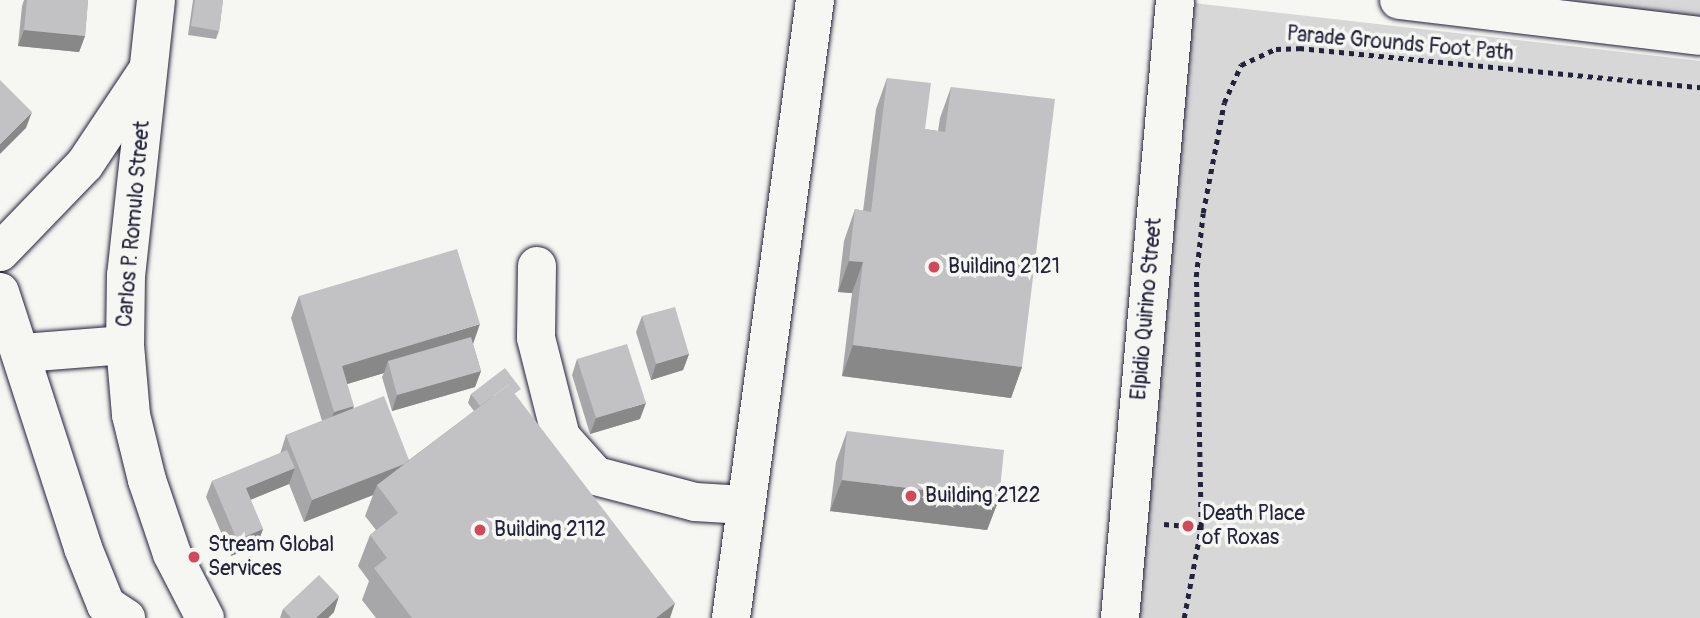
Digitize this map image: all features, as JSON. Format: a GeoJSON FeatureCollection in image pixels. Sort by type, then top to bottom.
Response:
{"type":"FeatureCollection","features":[{"type":"Feature","properties":{"kind":"street","name":"Carlos P. Romulo Street"},"geometry":{"type":"LineString","coordinates":[[156,0],[126,275],[125,345],[131,415],[147,480],[172,554],[205,618]]}},
{"type":"Feature","properties":{"kind":"street"},"geometry":{"type":"LineString","coordinates":[[731,618],[815,0]]}},
{"type":"Feature","properties":{"kind":"street","name":"Elpidio Quirino Street"},"geometry":{"type":"LineString","coordinates":[[1120,618],[1175,0]]}},
{"type":"Feature","properties":{"kind":"street"},"geometry":{"type":"LineString","coordinates":[[1399,0],[1700,36]]}},
{"type":"Feature","properties":{"kind":"street","name":"Carlos P. Romulo Street"},"geometry":{"type":"LineString","coordinates":[[0,252],[85,164],[148,69]]}},
{"type":"Feature","properties":{"kind":"street"},"geometry":{"type":"LineString","coordinates":[[537,266],[536,338],[561,437],[596,476],[695,502],[745,505]]}},
{"type":"Feature","properties":{"kind":"street"},"geometry":{"type":"LineString","coordinates":[[0,292],[23,353],[83,548],[106,605],[126,618]]}},
{"type":"Feature","properties":{"kind":"street"},"geometry":{"type":"LineString","coordinates":[[23,353],[125,345]]}},
{"type":"Feature","properties":{"kind":"path","name":"Parade Grounds Foot Path"},"geometry":{"type":"LineString","coordinates":[[1184,618],[1202,516],[1196,278],[1203,213],[1224,103],[1241,65],[1276,49],[1299,48],[1700,87]]}},
{"type":"Feature","properties":{"kind":"shaded area"},"geometry":{"type":"Polygon","coordinates":[[[1533,0],[1700,0],[1700,20],[1533,0]]]}},
{"type":"Feature","properties":{"kind":"shaded area"},"geometry":{"type":"Polygon","coordinates":[[[1185,2],[1700,61],[1700,618],[1133,618],[1185,2]]]}},
{"type":"Feature","properties":{"kind":"building"},"geometry":{"type":"Polygon","coordinates":[[[27,0],[88,0],[85,36],[24,30],[27,0]]]}},
{"type":"Feature","properties":{"kind":"building"},"geometry":{"type":"Polygon","coordinates":[[[195,0],[223,0],[219,31],[191,26],[195,0]]]}},
{"type":"Feature","properties":{"kind":"building","name":"Building 2121"},"geometry":{"type":"Polygon","coordinates":[[[887,78],[931,83],[925,129],[945,132],[951,87],[1055,99],[1022,367],[853,345],[863,262],[849,261],[855,209],[871,212],[887,78]]]}},
{"type":"Feature","properties":{"kind":"building"},"geometry":{"type":"Polygon","coordinates":[[[0,80],[32,112],[0,144],[0,80]]]}},
{"type":"Feature","properties":{"kind":"building"},"geometry":{"type":"Polygon","coordinates":[[[457,249],[480,324],[342,366],[354,406],[334,412],[299,296],[457,249]]]}},
{"type":"Feature","properties":{"kind":"building"},"geometry":{"type":"Polygon","coordinates":[[[675,307],[689,354],[656,364],[642,316],[675,307]]]}},
{"type":"Feature","properties":{"kind":"building"},"geometry":{"type":"Polygon","coordinates":[[[471,337],[481,371],[397,395],[388,361],[471,337]]]}},
{"type":"Feature","properties":{"kind":"building"},"geometry":{"type":"Polygon","coordinates":[[[627,344],[646,403],[596,418],[577,359],[627,344]]]}},
{"type":"Feature","properties":{"kind":"building"},"geometry":{"type":"Polygon","coordinates":[[[505,368],[521,389],[514,394],[508,385],[480,406],[471,394],[505,368]]]}},
{"type":"Feature","properties":{"kind":"building","name":"Building 2112"},"geometry":{"type":"Polygon","coordinates":[[[508,385],[675,603],[656,618],[412,618],[374,568],[387,558],[370,535],[398,513],[377,485],[508,385]]]}},
{"type":"Feature","properties":{"kind":"building"},"geometry":{"type":"Polygon","coordinates":[[[384,396],[409,460],[312,500],[286,435],[384,396]]]}},
{"type":"Feature","properties":{"kind":"building"},"geometry":{"type":"Polygon","coordinates":[[[847,431],[1004,450],[999,499],[842,480],[847,431]]]}},
{"type":"Feature","properties":{"kind":"building"},"geometry":{"type":"Polygon","coordinates":[[[287,450],[295,468],[246,488],[263,529],[237,540],[212,481],[287,450]]]}},
{"type":"Feature","properties":{"kind":"building"},"geometry":{"type":"Polygon","coordinates":[[[319,575],[339,596],[316,618],[291,618],[283,609],[319,575]]]}},
{"type":"Feature","properties":{"kind":"place","name":"Building 2121"},"geometry":{"type":"Point","coordinates":[934,267]}},
{"type":"Feature","properties":{"kind":"place","name":"Building 2122"},"geometry":{"type":"Point","coordinates":[911,496]}},
{"type":"Feature","properties":{"kind":"place","name":"Death Place of Roxas"},"geometry":{"type":"Point","coordinates":[1188,526]}},
{"type":"Feature","properties":{"kind":"place","name":"Building 2112"},"geometry":{"type":"Point","coordinates":[480,530]}},
{"type":"Feature","properties":{"kind":"place","name":"Stream Global Services"},"geometry":{"type":"Point","coordinates":[194,557]}}]}
